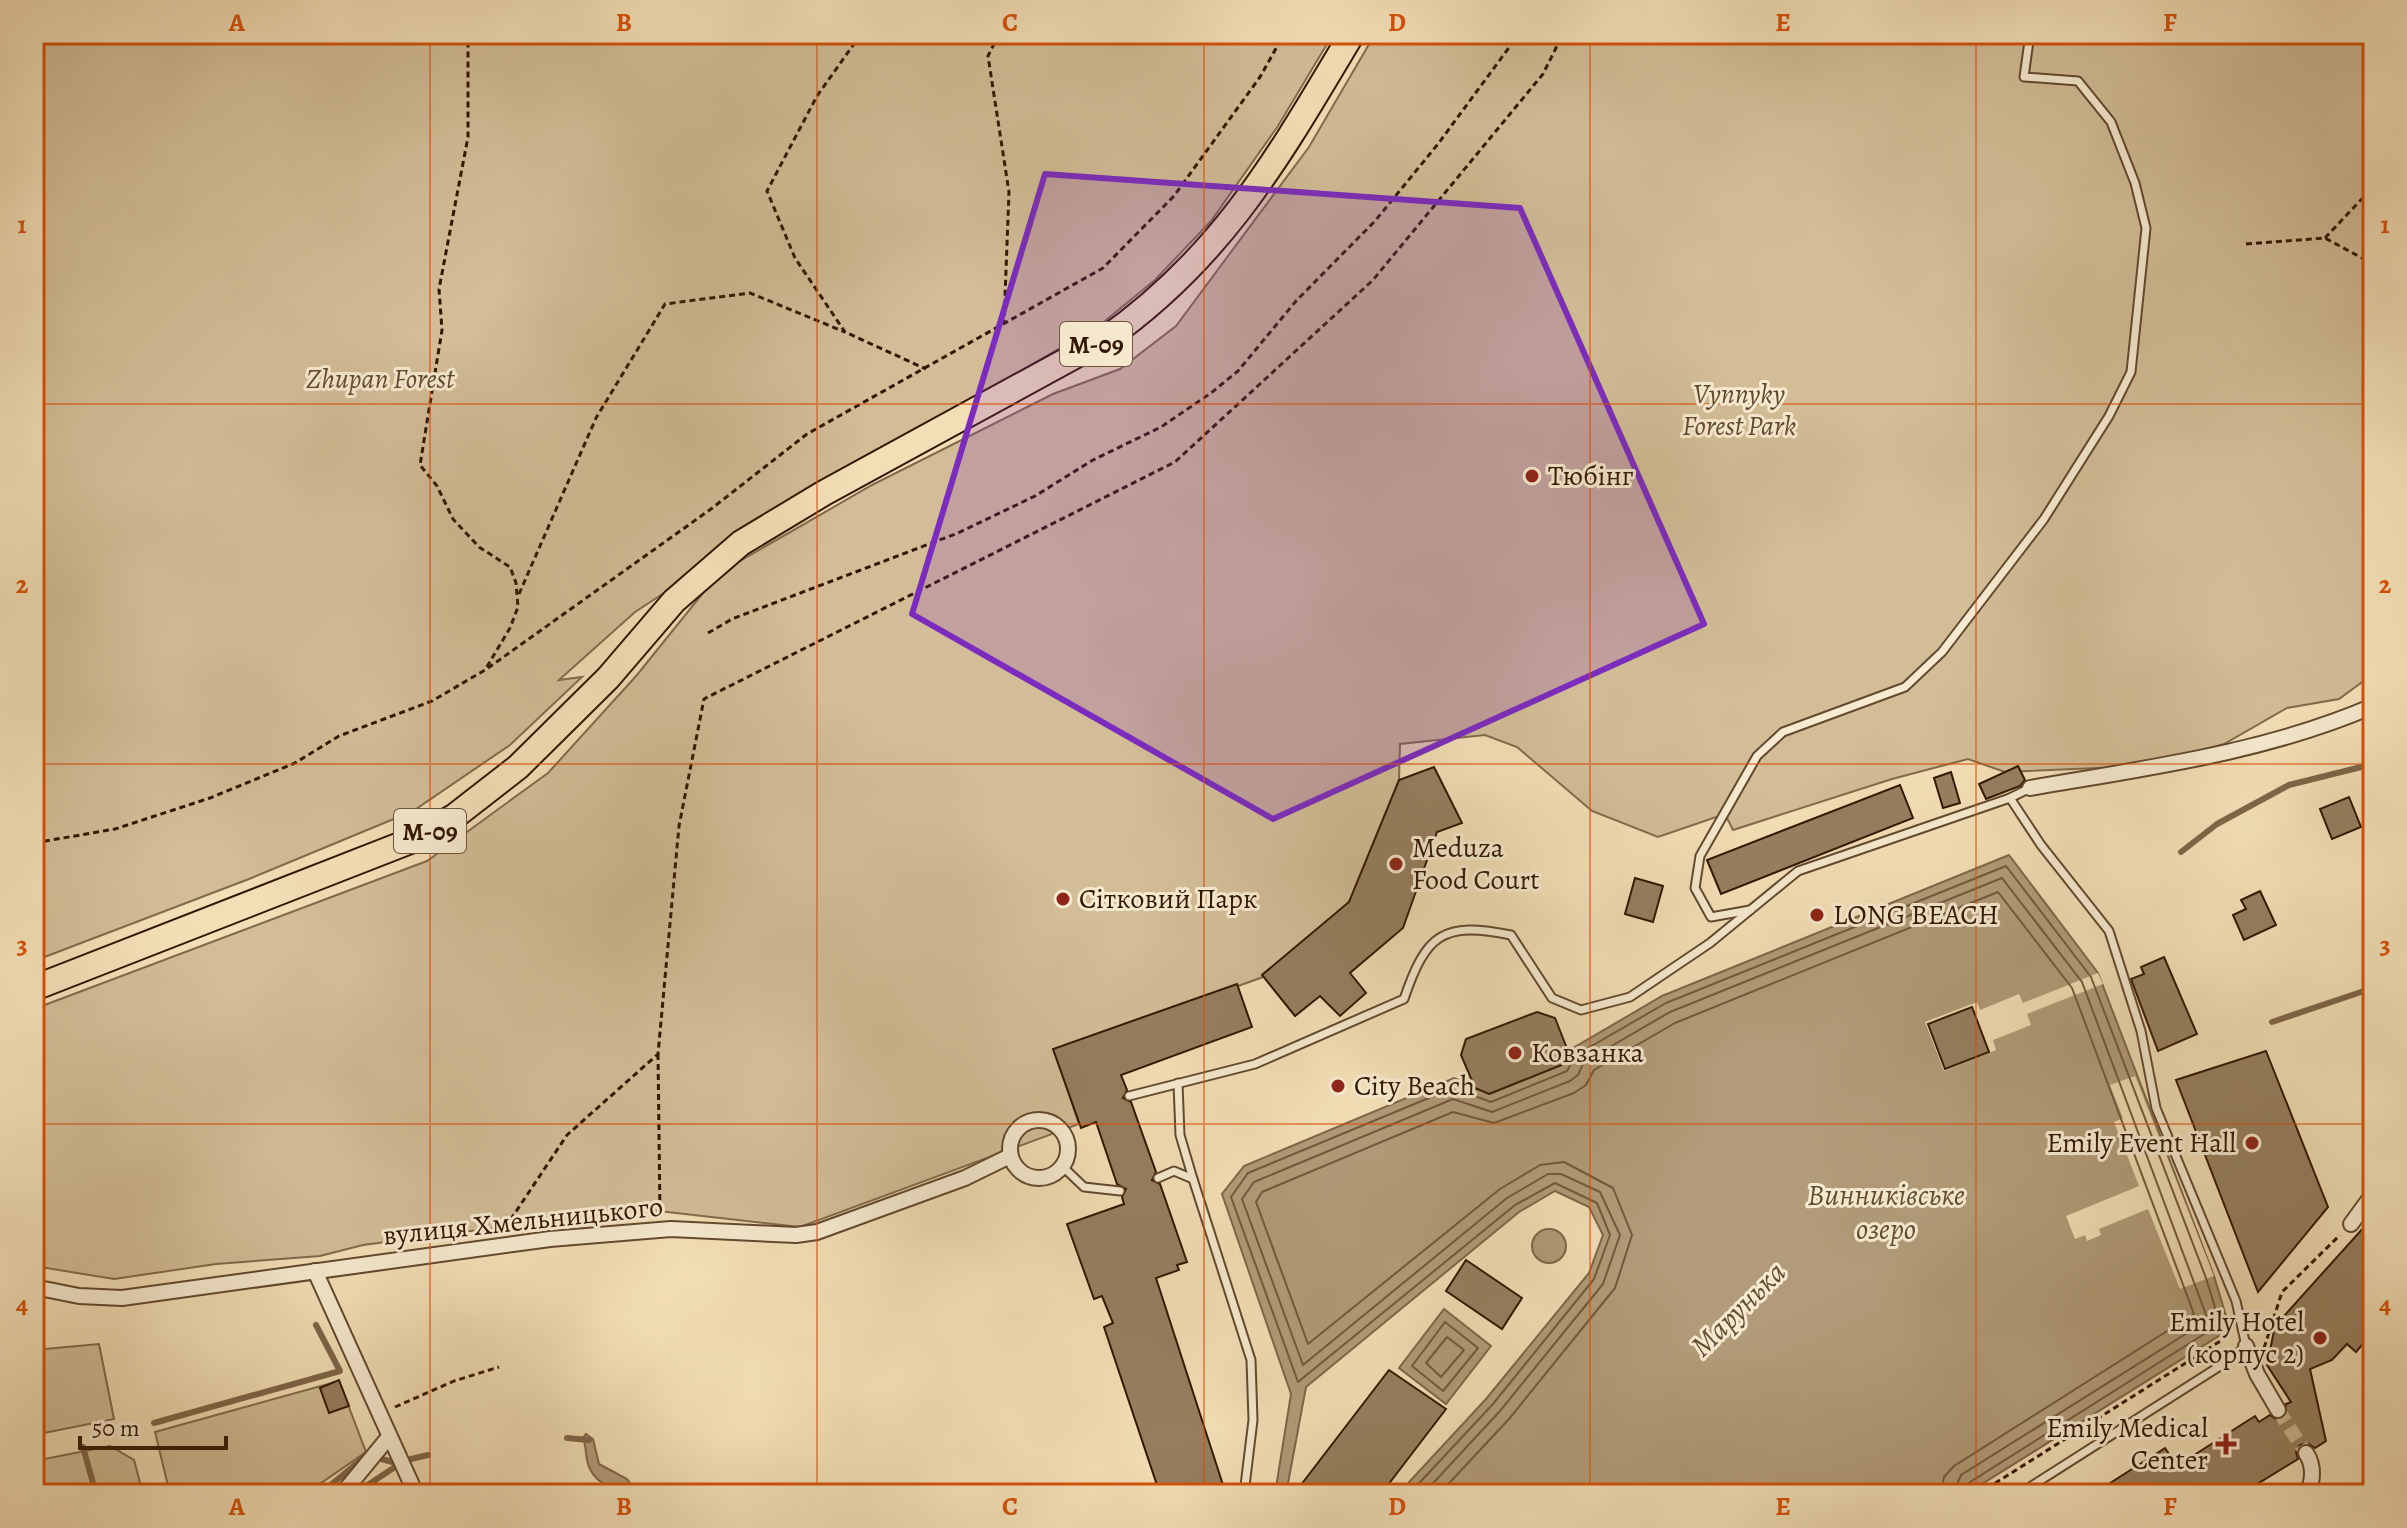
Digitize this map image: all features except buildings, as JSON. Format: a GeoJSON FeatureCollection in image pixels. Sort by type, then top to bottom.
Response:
{"type":"FeatureCollection","features":[{"type":"Feature","properties":{"kind":"main road","name":"М-09"},"geometry":{"type":"LineString","coordinates":[[34,988],[418,838],[455,816],[518,767],[608,678],[674,601],[741,543],[824,493],[1104,340],[1145,311],[1182,279],[1255,192],[1352,34]]}},
{"type":"Feature","properties":{"kind":"street"},"geometry":{"type":"LineString","coordinates":[[2030,788],[2182,763],[2324,727],[2373,706]]}},
{"type":"Feature","properties":{"kind":"street"},"geometry":{"type":"LineString","coordinates":[[1048,1121],[1058,1128],[1066,1140],[1066,1158],[1062,1166],[1048,1176],[1030,1176],[1016,1166],[1010,1156],[1011,1140],[1022,1126],[1048,1121]]}},
{"type":"Feature","properties":{"kind":"street","name":"вулиця Хмельницького"},"geometry":{"type":"LineString","coordinates":[[34,1287],[79,1296],[122,1298],[492,1247],[660,1230],[796,1235],[817,1232],[965,1178],[1010,1156]]}},
{"type":"Feature","properties":{"kind":"street"},"geometry":{"type":"LineString","coordinates":[[2351,1224],[2373,1194]]}},
{"type":"Feature","properties":{"kind":"street"},"geometry":{"type":"LineString","coordinates":[[315,1271],[376,1413],[416,1494]]}},
{"type":"Feature","properties":{"kind":"street"},"geometry":{"type":"LineString","coordinates":[[2246,1346],[2257,1374],[2278,1410]]}},
{"type":"Feature","properties":{"kind":"street"},"geometry":{"type":"LineString","coordinates":[[342,1494],[388,1438]]}},
{"type":"Feature","properties":{"kind":"street"},"geometry":{"type":"LineString","coordinates":[[2306,1453],[2312,1462],[2311,1486],[2306,1494]]}},
{"type":"Feature","properties":{"kind":"lane"},"geometry":{"type":"LineString","coordinates":[[1752,909],[1711,917],[1695,888],[1700,856],[1757,756],[1783,732],[1905,687],[1942,652],[2044,519],[2109,416],[2131,372],[2146,228],[2135,183],[2111,122],[2078,81],[2024,77],[2030,34]]}},
{"type":"Feature","properties":{"kind":"lane"},"geometry":{"type":"LineString","coordinates":[[1129,1096],[1255,1064],[1404,999],[1417,960],[1445,933],[1466,929],[1511,935],[1552,998],[1581,1010],[1630,997],[1710,943],[1798,871],[2010,798],[2030,788]]}},
{"type":"Feature","properties":{"kind":"lane"},"geometry":{"type":"LineString","coordinates":[[2010,798],[2041,845],[2109,931],[2141,1031],[2156,1108],[2236,1301],[2246,1346],[2231,1359],[2019,1494]]}},
{"type":"Feature","properties":{"kind":"lane"},"geometry":{"type":"LineString","coordinates":[[1178,1083],[1180,1135],[1251,1360],[1253,1420],[1244,1494]]}},
{"type":"Feature","properties":{"kind":"lane"},"geometry":{"type":"LineString","coordinates":[[1062,1166],[1084,1187],[1120,1191]]}},
{"type":"Feature","properties":{"kind":"lane"},"geometry":{"type":"LineString","coordinates":[[1158,1178],[1174,1171],[1193,1179]]}},
{"type":"Feature","properties":{"kind":"path"},"geometry":{"type":"LineString","coordinates":[[468,34],[468,137],[439,289],[442,330],[420,465],[437,486],[453,519],[479,547],[510,567],[518,607],[510,628],[485,670]]}},
{"type":"Feature","properties":{"kind":"path"},"geometry":{"type":"LineString","coordinates":[[845,332],[795,258],[767,191],[817,96],[861,34]]}},
{"type":"Feature","properties":{"kind":"path"},"geometry":{"type":"LineString","coordinates":[[999,34],[988,56],[1009,192],[1004,323]]}},
{"type":"Feature","properties":{"kind":"path"},"geometry":{"type":"LineString","coordinates":[[34,843],[115,829],[210,798],[295,763],[339,736],[432,701],[485,670],[711,509],[807,434],[1103,268],[1174,196],[1260,77],[1284,34]]}},
{"type":"Feature","properties":{"kind":"path"},"geometry":{"type":"LineString","coordinates":[[708,633],[732,619],[958,533],[1161,427],[1211,393],[1238,371],[1296,301],[1375,221],[1438,144],[1519,34]]}},
{"type":"Feature","properties":{"kind":"path"},"geometry":{"type":"LineString","coordinates":[[660,1230],[658,1054],[679,826],[704,699],[1175,462],[1373,280],[1543,74],[1563,34]]}},
{"type":"Feature","properties":{"kind":"path"},"geometry":{"type":"LineString","coordinates":[[1592,34],[1606,42],[1640,34]]}},
{"type":"Feature","properties":{"kind":"path"},"geometry":{"type":"LineString","coordinates":[[2325,238],[2373,187]]}},
{"type":"Feature","properties":{"kind":"path"},"geometry":{"type":"LineString","coordinates":[[2246,244],[2325,238],[2373,264]]}},
{"type":"Feature","properties":{"kind":"path"},"geometry":{"type":"LineString","coordinates":[[517,597],[596,418],[665,304],[750,293],[926,369]]}},
{"type":"Feature","properties":{"kind":"path"},"geometry":{"type":"LineString","coordinates":[[492,1247],[567,1135],[658,1054]]}},
{"type":"Feature","properties":{"kind":"path"},"geometry":{"type":"LineString","coordinates":[[2257,1374],[2282,1292],[2351,1224]]}},
{"type":"Feature","properties":{"kind":"path"},"geometry":{"type":"LineString","coordinates":[[1978,1494],[2234,1332],[2236,1301]]}},
{"type":"Feature","properties":{"kind":"path"},"geometry":{"type":"LineString","coordinates":[[376,1413],[499,1367]]}},
{"type":"Feature","properties":{"kind":"highlighted area"},"geometry":{"type":"Polygon","coordinates":[[[1045,174],[1520,208],[1704,624],[1273,819],[912,614],[1045,174]]]}},
{"type":"Feature","properties":{"kind":"green space","name":"Zhupan Forest"},"geometry":{"type":"Polygon","coordinates":[[[34,34],[1333,34],[1278,126],[1211,221],[1155,280],[1100,325],[876,455],[635,612],[559,680],[582,677],[510,745],[413,811],[249,879],[34,961],[34,34]]]}},
{"type":"Feature","properties":{"kind":"green space","name":"Vynnyky Forest Park"},"geometry":{"type":"Polygon","coordinates":[[[1375,34],[2373,34],[2373,674],[2339,699],[2287,708],[2224,744],[2147,766],[2005,772],[1968,759],[1892,779],[1733,830],[1725,814],[1658,837],[1592,811],[1517,747],[1485,735],[1400,744],[1399,780],[1393,798],[1354,896],[1338,914],[1263,977],[1055,1052],[1079,1124],[800,1227],[641,1209],[363,1245],[320,1256],[216,1264],[114,1279],[34,1266],[34,1009],[427,861],[548,773],[637,675],[719,573],[872,485],[1053,394],[1120,369],[1176,326],[1309,147],[1375,34]]]}},
{"type":"Feature","properties":{"kind":"green space"},"geometry":{"type":"Polygon","coordinates":[[[99,1344],[114,1419],[34,1435],[34,1350],[99,1344]]]}},
{"type":"Feature","properties":{"kind":"green space"},"geometry":{"type":"Polygon","coordinates":[[[339,1381],[366,1452],[305,1494],[170,1494],[155,1432],[339,1381]]]}},
{"type":"Feature","properties":{"kind":"green space"},"geometry":{"type":"Polygon","coordinates":[[[110,1446],[134,1460],[143,1494],[34,1494],[34,1461],[110,1446]]]}},
{"type":"Feature","properties":{"kind":"water","name":"Винниківське озеро"},"geometry":{"type":"Polygon","coordinates":[[[2009,855],[2098,973],[2214,1276],[2230,1329],[1966,1494],[1398,1494],[1486,1399],[1589,1273],[1603,1235],[1589,1207],[1555,1191],[1519,1212],[1306,1387],[1286,1494],[1275,1494],[1291,1394],[1222,1194],[1244,1166],[1454,1078],[1490,1094],[1564,1064],[1568,1051],[1662,996],[2009,855]]]}},
{"type":"Feature","properties":{"kind":"water"},"geometry":{"type":"Polygon","coordinates":[[[1549,1229],[1561,1234],[1566,1246],[1561,1258],[1549,1263],[1537,1258],[1532,1246],[1537,1234],[1549,1229]]]}},
{"type":"Feature","properties":{"kind":"water"},"geometry":{"type":"Polygon","coordinates":[[[1444,1309],[1491,1346],[1446,1404],[1399,1368],[1444,1309]]]}},
{"type":"Feature","properties":{"kind":"water"},"geometry":{"type":"Polygon","coordinates":[[[586,1434],[593,1439],[599,1464],[627,1479],[638,1494],[611,1488],[598,1480],[587,1462],[583,1438],[586,1434]]]}},
{"type":"Feature","properties":{"kind":"pier"},"geometry":{"type":"Polygon","coordinates":[[[2098,973],[2103,984],[2027,1014],[2031,1025],[1993,1040],[1996,1050],[1944,1071],[1925,1022],[1977,1002],[1980,1010],[2019,994],[2023,1003],[2098,973]]]}},
{"type":"Feature","properties":{"kind":"pier"},"geometry":{"type":"Polygon","coordinates":[[[2135,1076],[2214,1276],[2180,1289],[2148,1209],[2099,1229],[2101,1235],[2087,1241],[2085,1235],[2075,1239],[2066,1216],[2139,1186],[2114,1122],[2123,1118],[2110,1085],[2135,1076]]]}},
{"type":"Feature","properties":{"kind":"waterway"},"geometry":{"type":"LineString","coordinates":[[2181,852],[2217,824],[2289,785],[2373,764]]}},
{"type":"Feature","properties":{"kind":"waterway","name":"Марунька"},"geometry":{"type":"LineString","coordinates":[[2272,1022],[2373,988]]}},
{"type":"Feature","properties":{"kind":"waterway"},"geometry":{"type":"LineString","coordinates":[[154,1423],[340,1371],[316,1325]]}},
{"type":"Feature","properties":{"kind":"waterway"},"geometry":{"type":"LineString","coordinates":[[567,1438],[589,1440]]}},
{"type":"Feature","properties":{"kind":"waterway"},"geometry":{"type":"LineString","coordinates":[[83,1447],[96,1494]]}},
{"type":"Feature","properties":{"kind":"waterway"},"geometry":{"type":"LineString","coordinates":[[320,1494],[368,1454]]}},
{"type":"Feature","properties":{"kind":"waterway"},"geometry":{"type":"LineString","coordinates":[[407,1460],[428,1455]]}},
{"type":"Feature","properties":{"kind":"waterway"},"geometry":{"type":"LineString","coordinates":[[378,1458],[396,1463]]}},
{"type":"Feature","properties":{"kind":"waterway"},"geometry":{"type":"LineString","coordinates":[[354,1494],[395,1467]]}},
{"type":"Feature","properties":{"kind":"tunnel"},"geometry":{"type":"LineString","coordinates":[[2278,1410],[2306,1453]]}},
{"type":"Feature","properties":{"kind":"place","name":"Тюбінг"},"geometry":{"type":"Point","coordinates":[1532,476]}},
{"type":"Feature","properties":{"kind":"place","name":"Meduza Food Court"},"geometry":{"type":"Point","coordinates":[1396,864]}},
{"type":"Feature","properties":{"kind":"place","name":"Сітковий Парк"},"geometry":{"type":"Point","coordinates":[1063,899]}},
{"type":"Feature","properties":{"kind":"place","name":"LONG BEACH"},"geometry":{"type":"Point","coordinates":[1817,915]}},
{"type":"Feature","properties":{"kind":"place","name":"Ковзанка"},"geometry":{"type":"Point","coordinates":[1515,1053]}},
{"type":"Feature","properties":{"kind":"place","name":"City Beach"},"geometry":{"type":"Point","coordinates":[1338,1086]}},
{"type":"Feature","properties":{"kind":"place","name":"Emily Event Hall"},"geometry":{"type":"Point","coordinates":[2252,1143]}},
{"type":"Feature","properties":{"kind":"place","name":"Emily Hotel (корпус 2)"},"geometry":{"type":"Point","coordinates":[2320,1338]}},
{"type":"Feature","properties":{"kind":"place","name":"Emily Medical Center"},"geometry":{"type":"Point","coordinates":[2226,1444]}}]}
